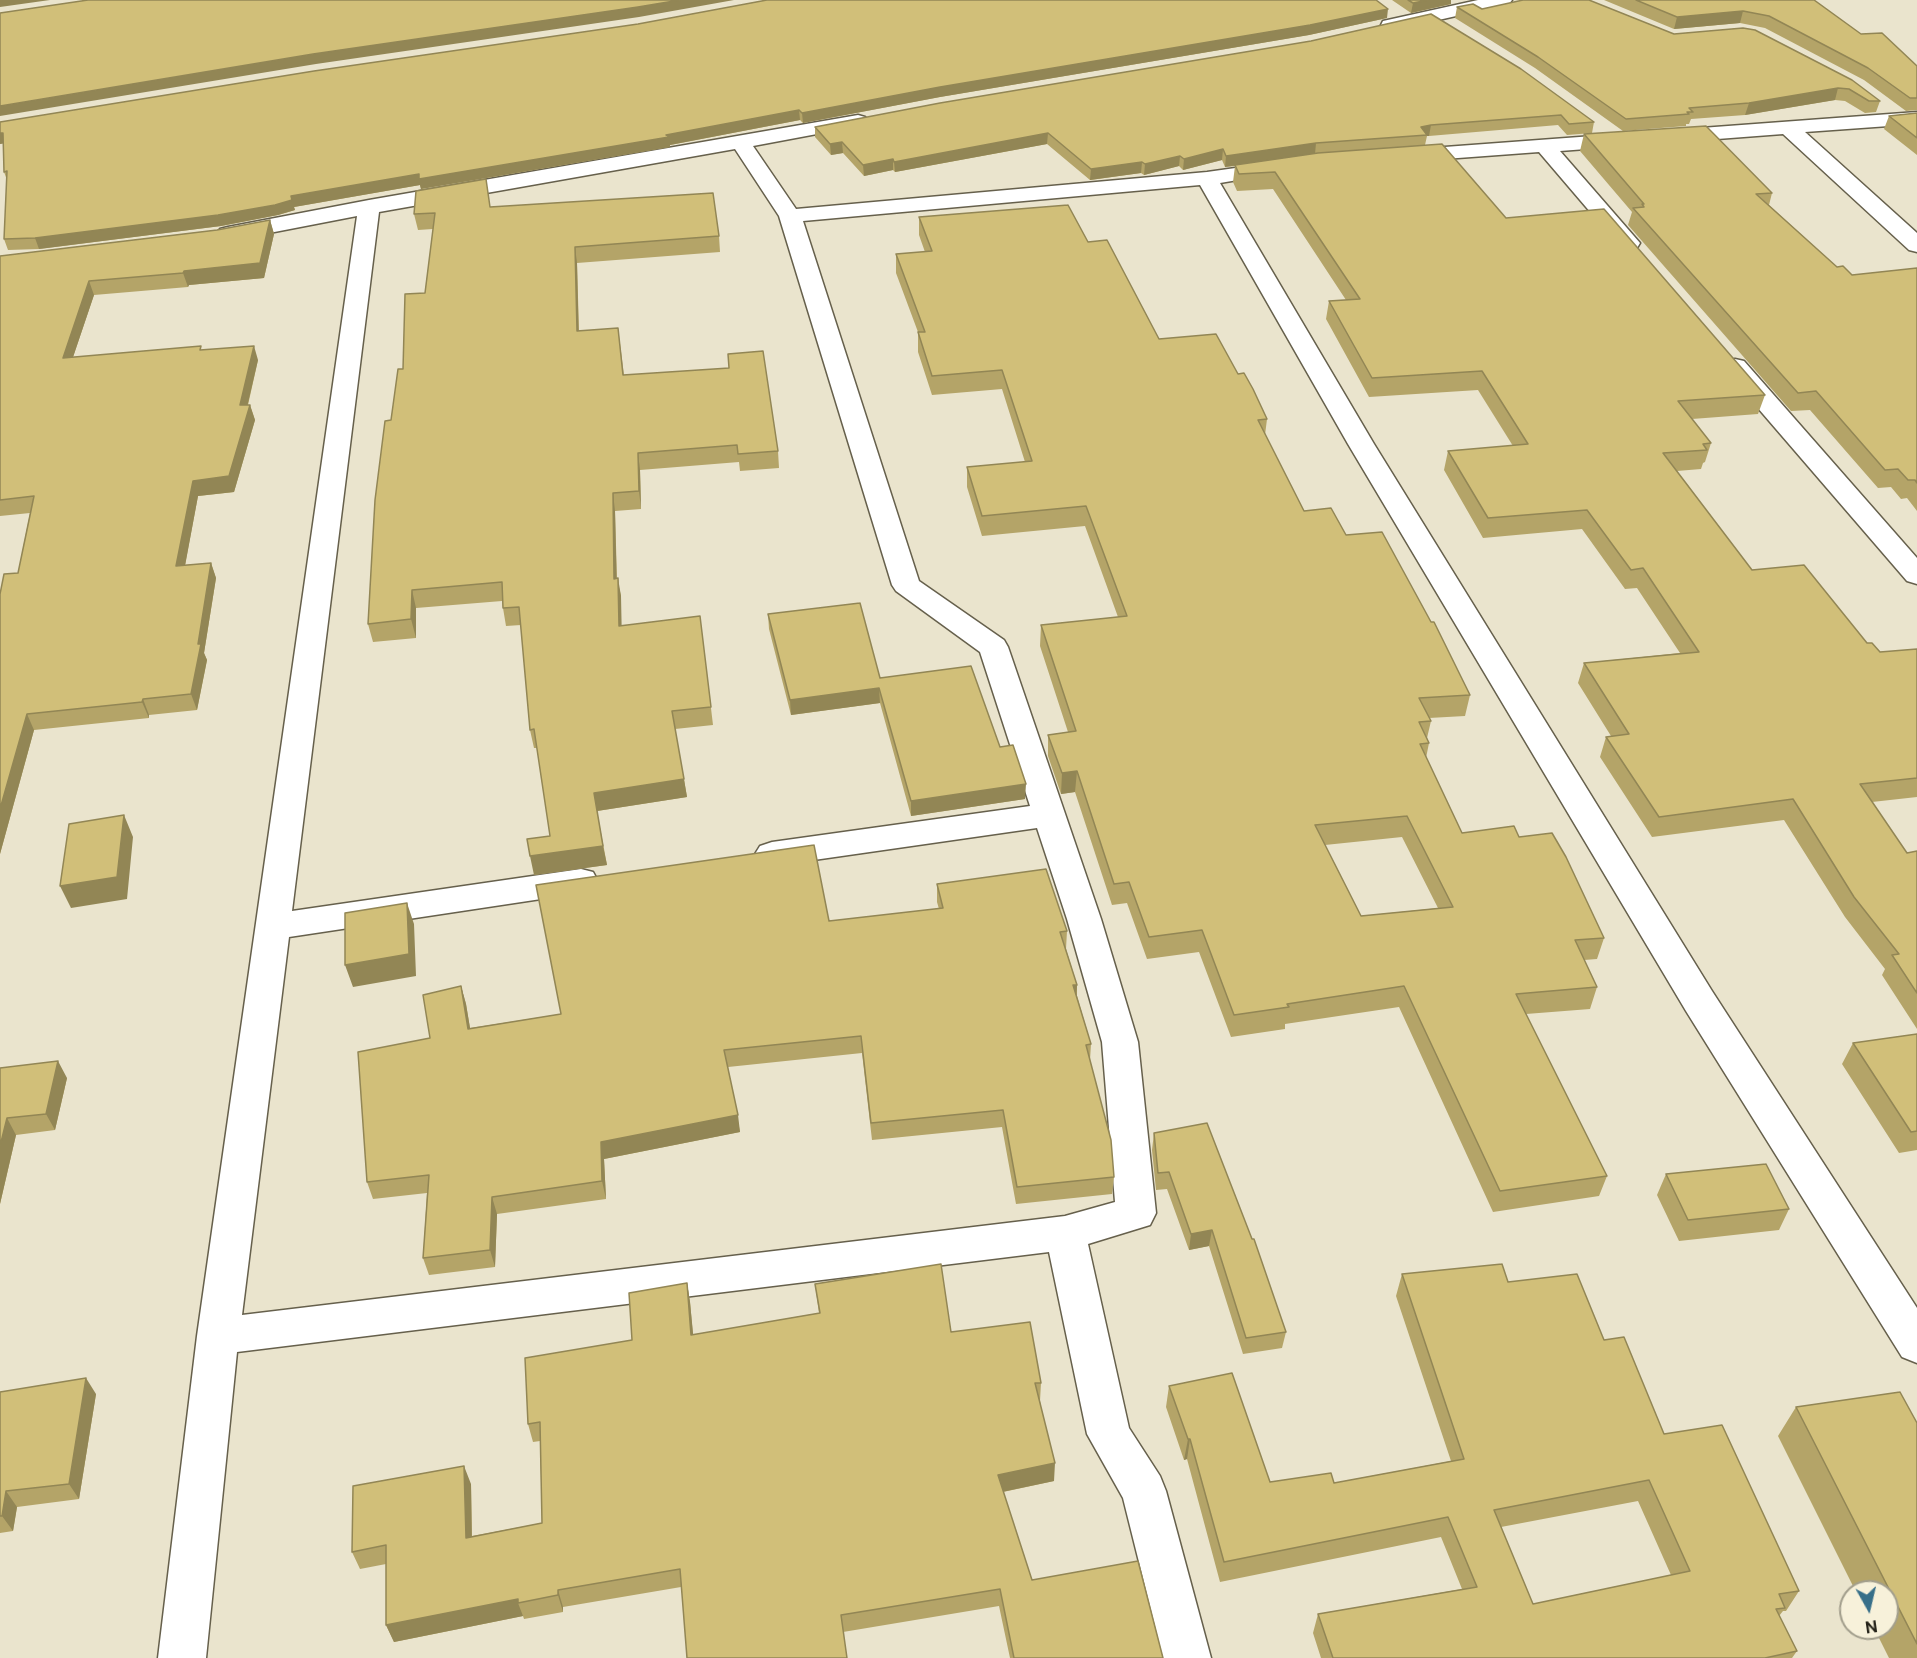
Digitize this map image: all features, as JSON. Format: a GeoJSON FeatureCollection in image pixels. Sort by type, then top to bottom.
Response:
{"type":"FeatureCollection","features":[{"type":"Feature","properties":{"kind":"street"},"geometry":{"type":"LineString","coordinates":[[1375,28],[1503,0]]}},
{"type":"Feature","properties":{"kind":"street"},"geometry":{"type":"LineString","coordinates":[[1383,5],[1408,21]]}},
{"type":"Feature","properties":{"kind":"street"},"geometry":{"type":"LineString","coordinates":[[1434,16],[1453,27]]}},
{"type":"Feature","properties":{"kind":"street"},"geometry":{"type":"LineString","coordinates":[[1874,100],[1909,119]]}},
{"type":"Feature","properties":{"kind":"street"},"geometry":{"type":"LineString","coordinates":[[198,238],[872,118]]}},
{"type":"Feature","properties":{"kind":"street"},"geometry":{"type":"LineString","coordinates":[[1384,158],[1909,119]]}},
{"type":"Feature","properties":{"kind":"street"},"geometry":{"type":"LineString","coordinates":[[1591,121],[1619,141]]}},
{"type":"Feature","properties":{"kind":"street"},"geometry":{"type":"LineString","coordinates":[[1788,128],[1917,244]]}},
{"type":"Feature","properties":{"kind":"street"},"geometry":{"type":"LineString","coordinates":[[218,1336],[1065,1233],[1136,1213],[1120,1042],[1084,919],[993,647],[906,585],[790,216],[741,143]]}},
{"type":"Feature","properties":{"kind":"street"},"geometry":{"type":"LineString","coordinates":[[1546,147],[1641,256]]}},
{"type":"Feature","properties":{"kind":"street"},"geometry":{"type":"LineString","coordinates":[[790,216],[1207,178],[1293,165]]}},
{"type":"Feature","properties":{"kind":"street"},"geometry":{"type":"LineString","coordinates":[[1207,178],[1361,444],[1693,991],[1917,1344]]}},
{"type":"Feature","properties":{"kind":"street"},"geometry":{"type":"LineString","coordinates":[[182,1658],[218,1336],[369,207]]}},
{"type":"Feature","properties":{"kind":"street"},"geometry":{"type":"LineString","coordinates":[[1716,345],[1917,575]]}},
{"type":"Feature","properties":{"kind":"street"},"geometry":{"type":"LineString","coordinates":[[741,858],[1049,815]]}},
{"type":"Feature","properties":{"kind":"street"},"geometry":{"type":"LineString","coordinates":[[273,927],[612,877]]}},
{"type":"Feature","properties":{"kind":"street"},"geometry":{"type":"LineString","coordinates":[[1065,1233],[1109,1434],[1144,1491],[1187,1658]]}},
{"type":"Feature","properties":{"kind":"building"},"geometry":{"type":"Polygon","coordinates":[[[88,0],[680,0],[313,54],[0,106],[0,13],[88,0]]]}},
{"type":"Feature","properties":{"kind":"building"},"geometry":{"type":"Polygon","coordinates":[[[767,0],[1376,0],[1388,9],[1310,25],[940,87],[802,113],[799,110],[666,135],[669,137],[419,179],[419,174],[291,196],[292,200],[275,205],[218,215],[35,238],[4,239],[7,171],[4,172],[3,133],[0,133],[0,122],[314,71],[638,24],[767,0]]]}},
{"type":"Feature","properties":{"kind":"building"},"geometry":{"type":"Polygon","coordinates":[[[1408,0],[1428,0],[1413,3],[1408,0]]]}},
{"type":"Feature","properties":{"kind":"building"},"geometry":{"type":"Polygon","coordinates":[[[1523,0],[1589,0],[1674,34],[1743,28],[1755,30],[1852,80],[1880,101],[1869,101],[1849,89],[1838,88],[1749,103],[1689,108],[1693,112],[1687,112],[1689,114],[1626,119],[1538,57],[1457,7],[1473,4],[1482,9],[1523,0]]]}},
{"type":"Feature","properties":{"kind":"building"},"geometry":{"type":"Polygon","coordinates":[[[1636,0],[1814,0],[1861,34],[1882,33],[1917,66],[1917,98],[1910,98],[1868,68],[1769,16],[1743,11],[1677,17],[1636,0]]]}},
{"type":"Feature","properties":{"kind":"building"},"geometry":{"type":"Polygon","coordinates":[[[1431,14],[1521,69],[1594,122],[1569,124],[1561,115],[1431,125],[1421,127],[1427,135],[1316,143],[1226,156],[1223,149],[1184,159],[1180,156],[1145,164],[1142,162],[1091,169],[1048,133],[894,162],[893,159],[863,165],[842,142],[830,144],[815,127],[940,103],[1311,41],[1431,14]]]}},
{"type":"Feature","properties":{"kind":"building"},"geometry":{"type":"Polygon","coordinates":[[[1917,113],[1917,138],[1889,116],[1917,113]]]}},
{"type":"Feature","properties":{"kind":"building"},"geometry":{"type":"Polygon","coordinates":[[[1706,126],[1772,193],[1756,194],[1837,267],[1843,266],[1852,275],[1917,268],[1917,483],[1915,480],[1908,480],[1898,469],[1885,470],[1816,391],[1798,393],[1633,208],[1644,207],[1642,204],[1644,204],[1584,134],[1706,126]]]}},
{"type":"Feature","properties":{"kind":"building"},"geometry":{"type":"Polygon","coordinates":[[[1442,144],[1506,218],[1604,209],[1765,395],[1678,401],[1711,443],[1703,444],[1707,450],[1663,453],[1752,570],[1804,565],[1867,643],[1872,643],[1880,652],[1917,649],[1917,778],[1860,784],[1907,853],[1917,851],[1917,993],[1892,955],[1899,954],[1854,897],[1793,799],[1659,817],[1606,737],[1629,734],[1584,663],[1699,652],[1643,568],[1631,570],[1587,510],[1488,518],[1448,451],[1528,444],[1482,371],[1372,378],[1329,301],[1360,299],[1275,172],[1239,174],[1235,165],[1318,153],[1442,144]]]}},
{"type":"Feature","properties":{"kind":"building"},"geometry":{"type":"Polygon","coordinates":[[[486,179],[490,207],[713,193],[719,236],[575,247],[577,331],[618,328],[623,375],[729,368],[728,354],[763,351],[778,451],[738,454],[737,445],[638,453],[639,491],[613,493],[614,579],[618,578],[619,626],[700,616],[711,707],[672,711],[684,779],[594,793],[603,846],[530,856],[527,839],[550,836],[534,729],[530,730],[519,607],[503,608],[502,582],[412,590],[411,619],[368,624],[375,500],[385,421],[391,420],[398,369],[403,369],[405,294],[425,293],[435,213],[414,214],[416,191],[486,179]]]}},
{"type":"Feature","properties":{"kind":"building"},"geometry":{"type":"Polygon","coordinates":[[[1068,205],[1088,242],[1107,240],[1159,339],[1216,334],[1238,374],[1244,373],[1253,389],[1267,419],[1258,420],[1304,511],[1331,508],[1346,535],[1382,532],[1431,622],[1434,622],[1470,695],[1419,698],[1431,721],[1419,722],[1429,743],[1420,744],[1462,833],[1514,826],[1519,837],[1552,833],[1566,857],[1604,938],[1575,940],[1597,987],[1516,994],[1607,1176],[1500,1191],[1404,986],[1287,1004],[1289,1007],[1234,1015],[1202,930],[1149,937],[1129,882],[1114,884],[1077,771],[1062,773],[1048,735],[1076,731],[1041,625],[1127,616],[1086,506],[982,516],[967,467],[1032,461],[1002,370],[932,376],[918,332],[925,332],[896,254],[932,251],[919,217],[1068,205]],[[1407,816],[1315,825],[1361,916],[1453,907],[1407,816]]]}},
{"type":"Feature","properties":{"kind":"building"},"geometry":{"type":"Polygon","coordinates":[[[270,220],[260,263],[184,271],[183,273],[89,281],[63,358],[201,346],[200,350],[254,346],[240,405],[250,405],[229,476],[193,481],[176,566],[211,563],[198,644],[201,644],[191,694],[143,699],[142,702],[27,714],[0,809],[0,594],[4,574],[18,573],[34,496],[0,500],[0,256],[217,230],[270,220]]]}},
{"type":"Feature","properties":{"kind":"building"},"geometry":{"type":"Polygon","coordinates":[[[860,603],[880,678],[971,666],[1000,747],[1013,745],[1026,784],[911,801],[879,688],[790,700],[768,614],[860,603]]]}},
{"type":"Feature","properties":{"kind":"building"},"geometry":{"type":"Polygon","coordinates":[[[124,815],[117,877],[60,886],[69,824],[124,815]]]}},
{"type":"Feature","properties":{"kind":"building"},"geometry":{"type":"Polygon","coordinates":[[[814,845],[829,921],[943,908],[937,884],[1046,869],[1067,931],[1060,932],[1077,985],[1073,985],[1091,1044],[1086,1045],[1111,1140],[1114,1177],[1017,1187],[1003,1110],[871,1123],[861,1036],[724,1050],[738,1115],[601,1142],[602,1181],[492,1197],[490,1250],[423,1258],[429,1175],[367,1182],[358,1052],[430,1038],[423,995],[461,986],[468,1029],[561,1014],[536,885],[814,845]]]}},
{"type":"Feature","properties":{"kind":"building"},"geometry":{"type":"Polygon","coordinates":[[[407,903],[409,954],[345,965],[345,913],[407,903]]]}},
{"type":"Feature","properties":{"kind":"building"},"geometry":{"type":"Polygon","coordinates":[[[1917,1034],[1917,1131],[1911,1132],[1853,1043],[1917,1034]]]}},
{"type":"Feature","properties":{"kind":"building"},"geometry":{"type":"Polygon","coordinates":[[[58,1061],[46,1114],[7,1118],[0,1146],[0,1068],[58,1061]]]}},
{"type":"Feature","properties":{"kind":"building"},"geometry":{"type":"Polygon","coordinates":[[[1207,1123],[1252,1239],[1254,1239],[1286,1332],[1246,1338],[1212,1230],[1191,1234],[1169,1172],[1158,1173],[1154,1133],[1207,1123]]]}},
{"type":"Feature","properties":{"kind":"building"},"geometry":{"type":"Polygon","coordinates":[[[1766,1164],[1789,1209],[1688,1220],[1666,1174],[1766,1164]]]}},
{"type":"Feature","properties":{"kind":"building"},"geometry":{"type":"Polygon","coordinates":[[[941,1264],[951,1332],[1030,1322],[1041,1383],[1035,1383],[1055,1463],[998,1475],[1032,1580],[1138,1561],[1163,1658],[1014,1658],[1000,1589],[841,1615],[847,1658],[687,1658],[680,1569],[558,1590],[558,1595],[518,1603],[518,1599],[386,1625],[386,1545],[352,1552],[353,1486],[464,1466],[466,1538],[542,1523],[540,1422],[528,1424],[525,1358],[632,1340],[629,1293],[687,1283],[691,1335],[820,1313],[815,1284],[941,1264]]]}},
{"type":"Feature","properties":{"kind":"building"},"geometry":{"type":"Polygon","coordinates":[[[1502,1264],[1508,1282],[1577,1274],[1604,1340],[1624,1337],[1664,1434],[1722,1425],[1799,1591],[1779,1594],[1785,1608],[1776,1609],[1797,1651],[1765,1658],[1333,1658],[1318,1614],[1477,1587],[1448,1517],[1224,1562],[1190,1439],[1188,1439],[1169,1386],[1232,1373],[1270,1482],[1331,1473],[1334,1483],[1464,1459],[1402,1274],[1502,1264]],[[1649,1480],[1494,1510],[1533,1604],[1690,1571],[1649,1480]]]}},
{"type":"Feature","properties":{"kind":"building"},"geometry":{"type":"Polygon","coordinates":[[[86,1378],[69,1484],[6,1491],[2,1516],[0,1516],[0,1392],[86,1378]]]}},
{"type":"Feature","properties":{"kind":"building"},"geometry":{"type":"Polygon","coordinates":[[[1900,1392],[1917,1423],[1917,1644],[1899,1609],[1899,1580],[1884,1580],[1796,1407],[1900,1392]]]}}]}
